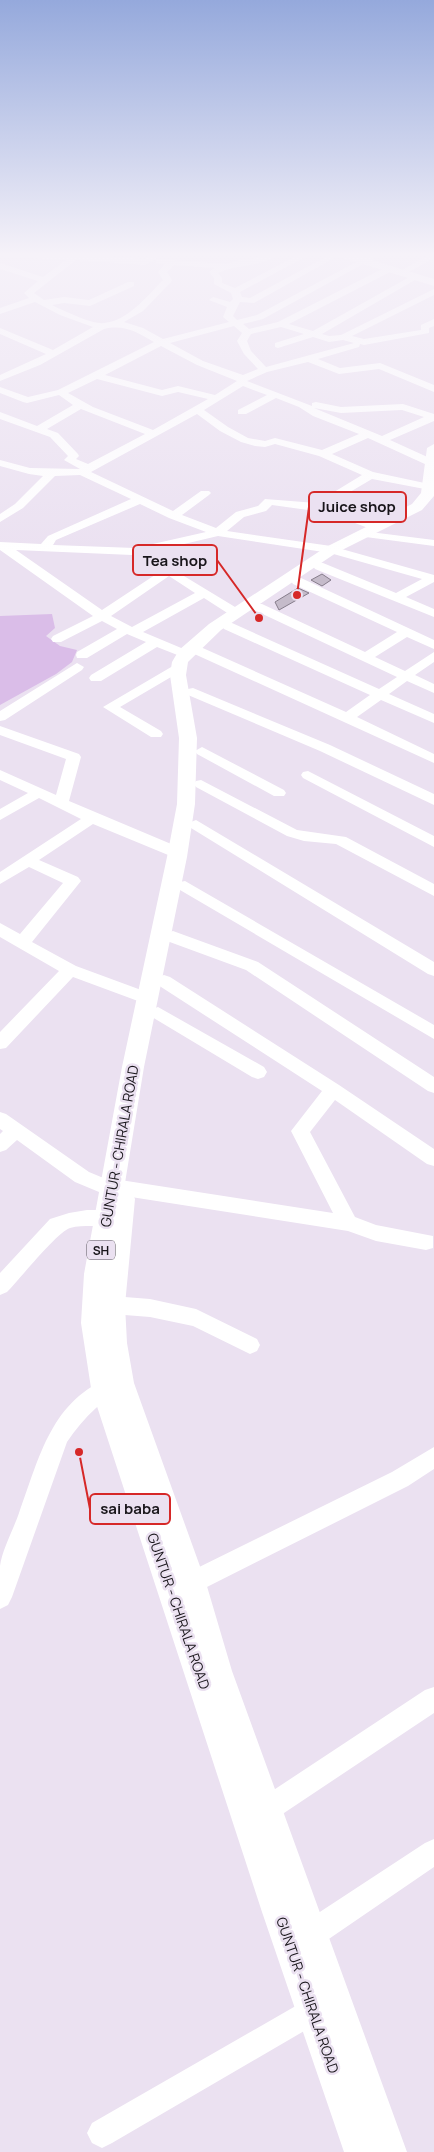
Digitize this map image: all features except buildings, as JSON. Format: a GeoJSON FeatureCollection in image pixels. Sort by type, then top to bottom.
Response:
{"type":"FeatureCollection","features":[{"type":"Feature","properties":{"kind":"main road","name":"GUNTUR - CHIRALA ROAD"},"geometry":{"type":"LineString","coordinates":[[188,655],[241,615],[330,556],[370,533],[418,514],[432,475]]}},
{"type":"Feature","properties":{"kind":"main road","name":"GUNTUR - CHIRALA ROAD"},"geometry":{"type":"LineString","coordinates":[[241,615],[297,581],[330,556]]}},
{"type":"Feature","properties":{"kind":"main road","name":"GUNTUR - CHIRALA ROAD"},"geometry":{"type":"LineString","coordinates":[[152,1006],[164,981],[185,886],[201,784],[202,751],[193,692],[187,668],[190,660],[188,655]]}},
{"type":"Feature","properties":{"kind":"main road","name":"GUNTUR - CHIRALA ROAD"},"geometry":{"type":"LineString","coordinates":[[188,655],[186,804],[152,1006],[118,1187],[112,1305],[114,1343],[112,1386],[174,1602],[363,2152]]}},
{"type":"Feature","properties":{"kind":"main road","name":"GUNTUR - CHIRALA ROAD"},"geometry":{"type":"LineString","coordinates":[[118,1187],[106,1218],[94,1309],[96,1345],[191,1583],[217,1671],[388,2152]]}},
{"type":"Feature","properties":{"kind":"street"},"geometry":{"type":"LineString","coordinates":[[0,378],[37,363],[56,352]]}},
{"type":"Feature","properties":{"kind":"street"},"geometry":{"type":"LineString","coordinates":[[21,423],[34,407],[141,352]]}},
{"type":"Feature","properties":{"kind":"street"},"geometry":{"type":"LineString","coordinates":[[180,352],[200,363],[303,405],[317,414],[382,440],[432,475]]}},
{"type":"Feature","properties":{"kind":"street"},"geometry":{"type":"LineString","coordinates":[[247,352],[264,370]]}},
{"type":"Feature","properties":{"kind":"street"},"geometry":{"type":"LineString","coordinates":[[0,462],[29,471],[52,473],[85,470],[196,410],[243,380],[264,370],[330,352]]}},
{"type":"Feature","properties":{"kind":"street"},"geometry":{"type":"LineString","coordinates":[[309,359],[340,372],[384,367],[434,389]]}},
{"type":"Feature","properties":{"kind":"street"},"geometry":{"type":"LineString","coordinates":[[96,376],[162,394],[178,389],[216,398]]}},
{"type":"Feature","properties":{"kind":"street"},"geometry":{"type":"LineString","coordinates":[[411,379],[434,376]]}},
{"type":"Feature","properties":{"kind":"street"},"geometry":{"type":"LineString","coordinates":[[0,390],[34,407]]}},
{"type":"Feature","properties":{"kind":"street"},"geometry":{"type":"LineString","coordinates":[[61,392],[65,397],[81,405],[152,433]]}},
{"type":"Feature","properties":{"kind":"street"},"geometry":{"type":"LineString","coordinates":[[242,412],[276,394]]}},
{"type":"Feature","properties":{"kind":"street"},"geometry":{"type":"LineString","coordinates":[[303,405],[312,404],[340,410],[403,407],[433,417]]}},
{"type":"Feature","properties":{"kind":"street"},"geometry":{"type":"LineString","coordinates":[[38,430],[81,405]]}},
{"type":"Feature","properties":{"kind":"street"},"geometry":{"type":"LineString","coordinates":[[196,410],[247,442],[265,445],[275,441],[290,430]]}},
{"type":"Feature","properties":{"kind":"street"},"geometry":{"type":"LineString","coordinates":[[0,415],[54,436],[74,456],[69,460],[173,516],[218,533],[288,538],[330,556],[396,598],[434,613]]}},
{"type":"Feature","properties":{"kind":"street"},"geometry":{"type":"LineString","coordinates":[[382,440],[433,417]]}},
{"type":"Feature","properties":{"kind":"street"},"geometry":{"type":"LineString","coordinates":[[322,454],[368,434]]}},
{"type":"Feature","properties":{"kind":"street"},"geometry":{"type":"LineString","coordinates":[[275,441],[322,454],[370,475],[432,475]]}},
{"type":"Feature","properties":{"kind":"street"},"geometry":{"type":"LineString","coordinates":[[0,520],[19,506],[52,473]]}},
{"type":"Feature","properties":{"kind":"street"},"geometry":{"type":"LineString","coordinates":[[1,545],[135,552],[218,533],[240,514],[262,509],[269,501],[308,507],[319,506],[370,475]]}},
{"type":"Feature","properties":{"kind":"street"},"geometry":{"type":"LineString","coordinates":[[173,516],[206,493]]}},
{"type":"Feature","properties":{"kind":"street"},"geometry":{"type":"LineString","coordinates":[[44,547],[52,538],[141,499]]}},
{"type":"Feature","properties":{"kind":"street"},"geometry":{"type":"LineString","coordinates":[[319,506],[370,533],[434,543]]}},
{"type":"Feature","properties":{"kind":"street"},"geometry":{"type":"LineString","coordinates":[[1,545],[102,616],[130,631],[347,718],[434,759]]}},
{"type":"Feature","properties":{"kind":"street"},"geometry":{"type":"LineString","coordinates":[[135,552],[380,694],[434,719]]}},
{"type":"Feature","properties":{"kind":"street"},"geometry":{"type":"LineString","coordinates":[[330,556],[433,578],[396,598]]}},
{"type":"Feature","properties":{"kind":"street"},"geometry":{"type":"LineString","coordinates":[[57,639],[102,616],[169,571]]}},
{"type":"Feature","properties":{"kind":"street"},"geometry":{"type":"LineString","coordinates":[[297,581],[434,645]]}},
{"type":"Feature","properties":{"kind":"street"},"geometry":{"type":"LineString","coordinates":[[422,584],[434,589]]}},
{"type":"Feature","properties":{"kind":"street"},"geometry":{"type":"LineString","coordinates":[[0,717],[80,661],[130,631],[204,593]]}},
{"type":"Feature","properties":{"kind":"street"},"geometry":{"type":"LineString","coordinates":[[241,615],[364,658],[434,689]]}},
{"type":"Feature","properties":{"kind":"street"},"geometry":{"type":"LineString","coordinates":[[364,658],[406,632]]}},
{"type":"Feature","properties":{"kind":"street"},"geometry":{"type":"LineString","coordinates":[[96,678],[156,642]]}},
{"type":"Feature","properties":{"kind":"street"},"geometry":{"type":"LineString","coordinates":[[156,734],[110,707],[188,655]]}},
{"type":"Feature","properties":{"kind":"street"},"geometry":{"type":"LineString","coordinates":[[347,718],[434,656]]}},
{"type":"Feature","properties":{"kind":"street"},"geometry":{"type":"LineString","coordinates":[[193,692],[325,748],[434,800]]}},
{"type":"Feature","properties":{"kind":"street"},"geometry":{"type":"LineString","coordinates":[[0,730],[74,758],[61,803]]}},
{"type":"Feature","properties":{"kind":"street"},"geometry":{"type":"LineString","coordinates":[[202,751],[278,793]]}},
{"type":"Feature","properties":{"kind":"street"},"geometry":{"type":"LineString","coordinates":[[0,774],[92,818],[178,854]]}},
{"type":"Feature","properties":{"kind":"street"},"geometry":{"type":"LineString","coordinates":[[308,775],[434,842]]}},
{"type":"Feature","properties":{"kind":"street"},"geometry":{"type":"LineString","coordinates":[[201,784],[292,833],[302,836],[341,840],[434,891]]}},
{"type":"Feature","properties":{"kind":"street"},"geometry":{"type":"LineString","coordinates":[[0,815],[38,792]]}},
{"type":"Feature","properties":{"kind":"street"},"geometry":{"type":"LineString","coordinates":[[0,879],[92,818]]}},
{"type":"Feature","properties":{"kind":"street"},"geometry":{"type":"LineString","coordinates":[[196,825],[434,970]]}},
{"type":"Feature","properties":{"kind":"street"},"geometry":{"type":"LineString","coordinates":[[22,942],[73,881],[28,861]]}},
{"type":"Feature","properties":{"kind":"street"},"geometry":{"type":"LineString","coordinates":[[185,886],[434,1033]]}},
{"type":"Feature","properties":{"kind":"street"},"geometry":{"type":"LineString","coordinates":[[0,929],[70,970],[152,1006],[258,1072]]}},
{"type":"Feature","properties":{"kind":"street"},"geometry":{"type":"LineString","coordinates":[[173,937],[252,966],[434,1086]]}},
{"type":"Feature","properties":{"kind":"street"},"geometry":{"type":"LineString","coordinates":[[0,1043],[70,970]]}},
{"type":"Feature","properties":{"kind":"street"},"geometry":{"type":"LineString","coordinates":[[164,981],[333,1090],[434,1159]]}},
{"type":"Feature","properties":{"kind":"street"},"geometry":{"type":"LineString","coordinates":[[333,1090],[300,1131],[348,1223]]}},
{"type":"Feature","properties":{"kind":"street"},"geometry":{"type":"LineString","coordinates":[[0,1119],[82,1177],[99,1184],[348,1223],[376,1233],[426,1242]]}},
{"type":"Feature","properties":{"kind":"street"},"geometry":{"type":"LineString","coordinates":[[0,1145],[15,1131]]}},
{"type":"Feature","properties":{"kind":"street"},"geometry":{"type":"LineString","coordinates":[[4,1277],[56,1225],[76,1218],[106,1218]]}},
{"type":"Feature","properties":{"kind":"street"},"geometry":{"type":"LineString","coordinates":[[112,1305],[150,1308],[196,1318],[250,1345]]}},
{"type":"Feature","properties":{"kind":"street"},"geometry":{"type":"LineString","coordinates":[[0,1597],[58,1436],[70,1420],[112,1386]]}},
{"type":"Feature","properties":{"kind":"street"},"geometry":{"type":"LineString","coordinates":[[191,1583],[383,1488],[434,1457]]}},
{"type":"Feature","properties":{"kind":"street"},"geometry":{"type":"LineString","coordinates":[[266,1810],[434,1699]]}},
{"type":"Feature","properties":{"kind":"street"},"geometry":{"type":"LineString","coordinates":[[310,1935],[434,1852]]}},
{"type":"Feature","properties":{"kind":"street"},"geometry":{"type":"LineString","coordinates":[[102,2133],[313,2010]]}},
{"type":"Feature","properties":{"kind":"shaded area"},"geometry":{"type":"Polygon","coordinates":[[[52,614],[55,628],[46,636],[60,646],[77,650],[72,662],[56,674],[0,705],[0,616],[52,614]]]}},
{"type":"Feature","properties":{"kind":"place","name":"Juice shop"},"geometry":{"type":"Point","coordinates":[297,595]}},
{"type":"Feature","properties":{"kind":"place","name":"Tea shop"},"geometry":{"type":"Point","coordinates":[259,618]}},
{"type":"Feature","properties":{"kind":"place","name":"sai baba"},"geometry":{"type":"Point","coordinates":[79,1452]}}]}
